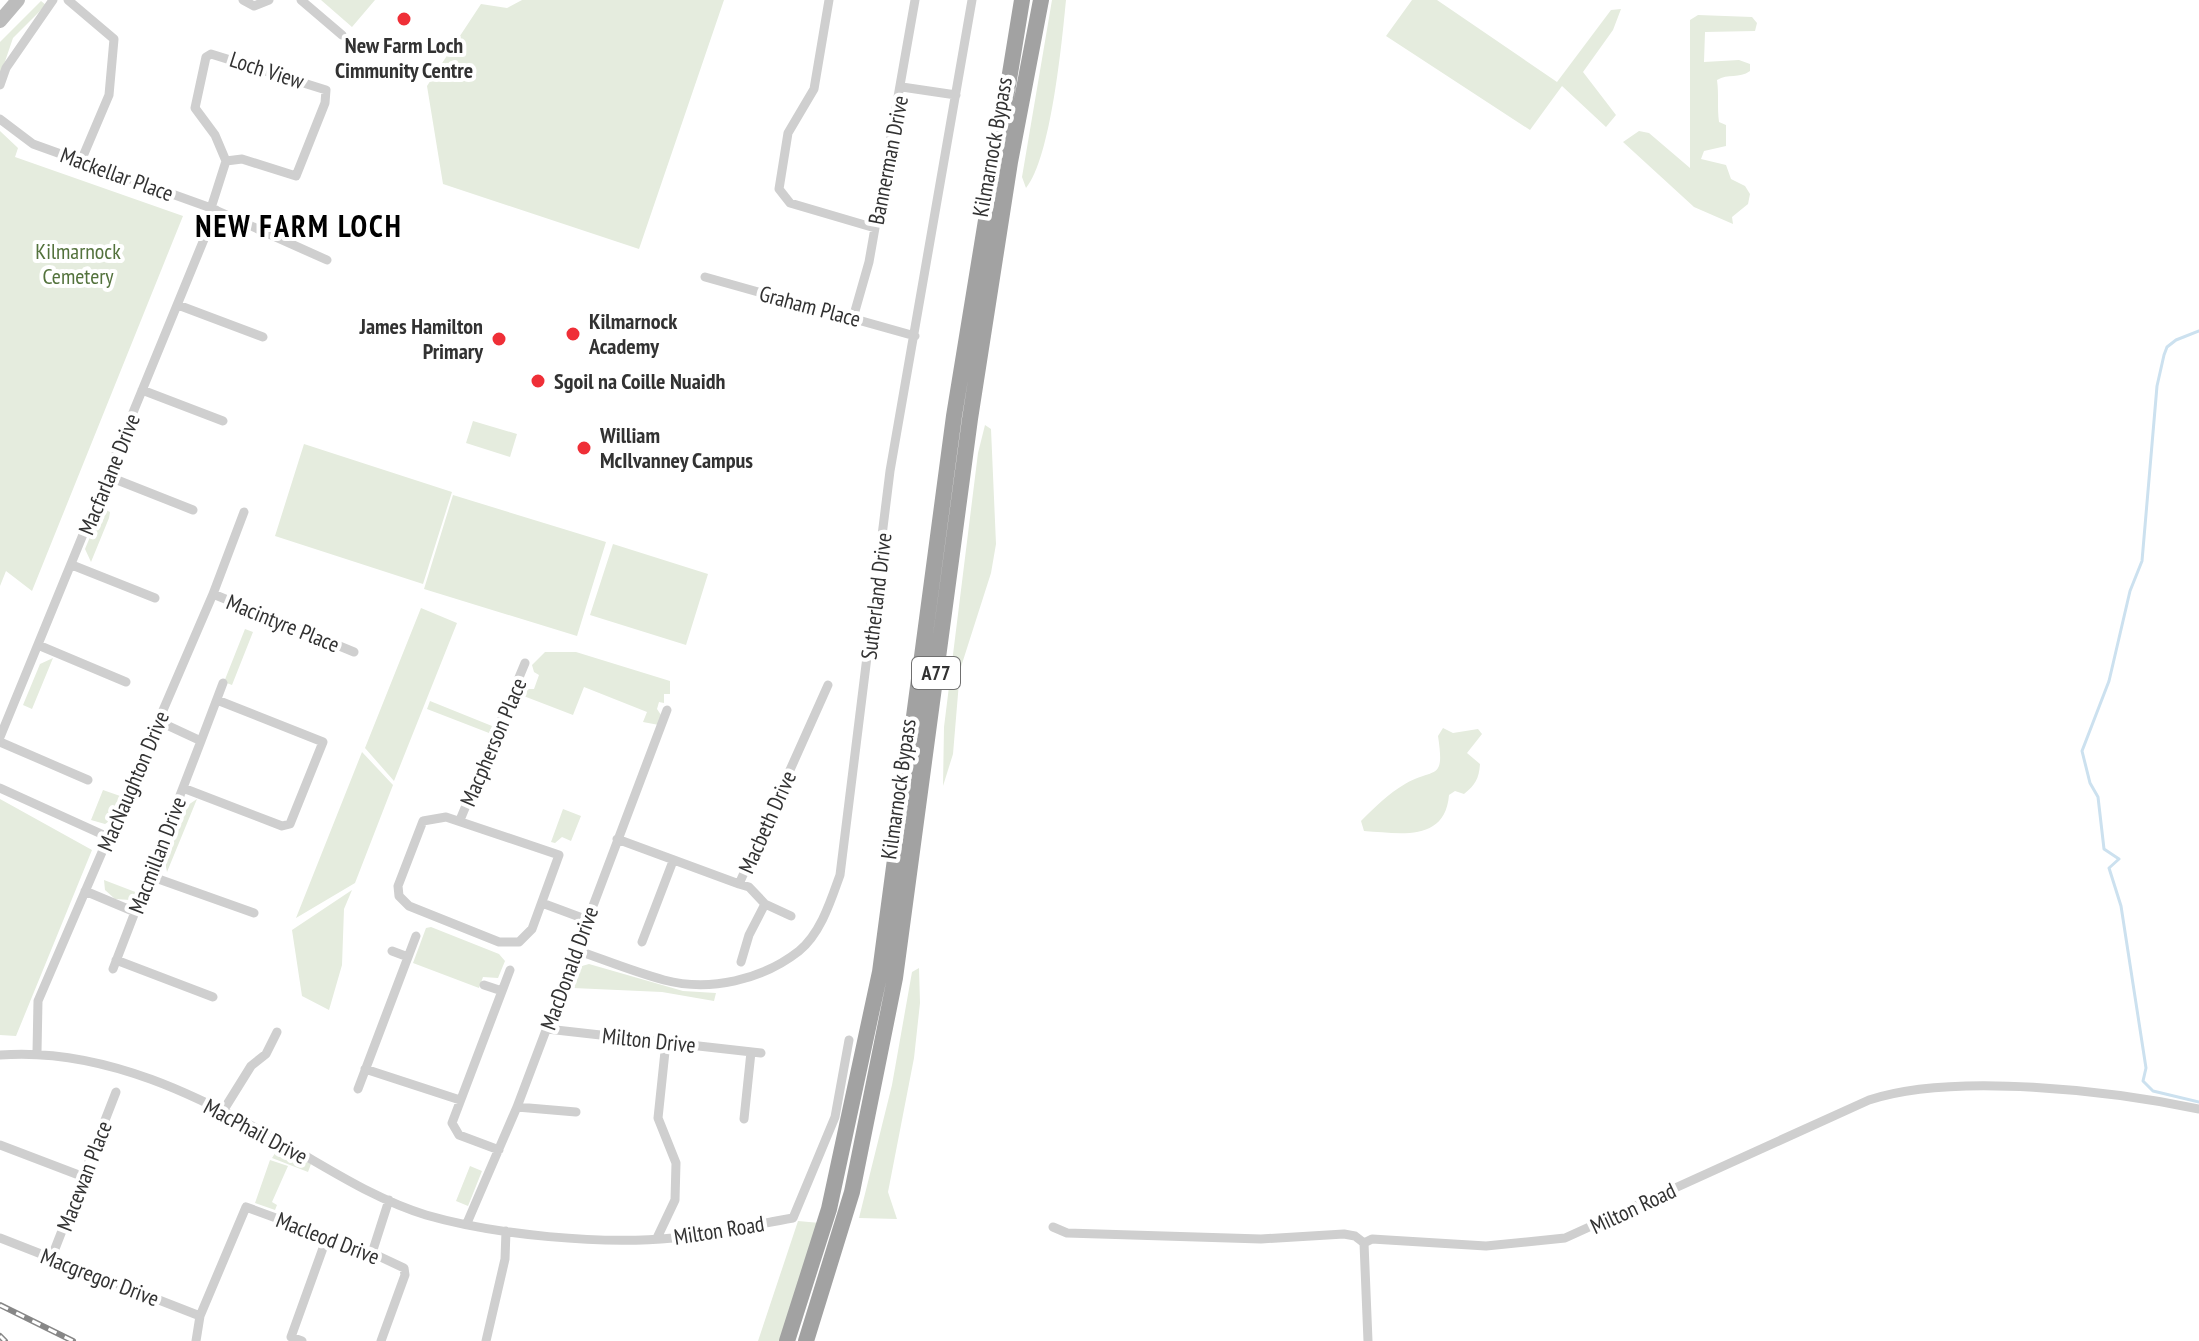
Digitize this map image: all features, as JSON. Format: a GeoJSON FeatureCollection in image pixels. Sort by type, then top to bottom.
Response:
{"type":"FeatureCollection","features":[{"type":"Feature","properties":{"kind":"highway","name":"Kilmarnock Bypass"},"geometry":{"type":"LineString","coordinates":[[787,1341],[829,1209],[880,972],[954,416],[1022,0]]}},
{"type":"Feature","properties":{"kind":"highway","name":"Kilmarnock Bypass"},"geometry":{"type":"LineString","coordinates":[[806,1341],[852,1192],[895,978],[970,419],[1010,162],[1041,0]]}},
{"type":"Feature","properties":{"kind":"main road"},"geometry":{"type":"LineString","coordinates":[[0,21],[18,0]]}},
{"type":"Feature","properties":{"kind":"street"},"geometry":{"type":"LineString","coordinates":[[0,85],[6,68],[53,0]]}},
{"type":"Feature","properties":{"kind":"street"},"geometry":{"type":"LineString","coordinates":[[68,0],[114,39],[109,95],[81,161]]}},
{"type":"Feature","properties":{"kind":"street"},"geometry":{"type":"LineString","coordinates":[[243,0],[254,6],[269,0]]}},
{"type":"Feature","properties":{"kind":"street"},"geometry":{"type":"LineString","coordinates":[[301,0],[342,35]]}},
{"type":"Feature","properties":{"kind":"street"},"geometry":{"type":"LineString","coordinates":[[829,0],[814,89],[788,133],[779,189],[790,203],[875,228]]}},
{"type":"Feature","properties":{"kind":"street","name":"Bannerman Drive"},"geometry":{"type":"LineString","coordinates":[[853,318],[875,228],[915,0]]}},
{"type":"Feature","properties":{"kind":"street","name":"Sutherland Drive"},"geometry":{"type":"LineString","coordinates":[[576,950],[666,981],[708,986],[755,976],[801,950],[826,913],[840,875],[890,471],[972,0]]}},
{"type":"Feature","properties":{"kind":"street","name":"Loch View"},"geometry":{"type":"LineString","coordinates":[[211,54],[231,58],[326,90],[325,103],[296,176],[242,159],[226,161],[215,135],[200,119],[195,108],[206,57],[211,54]]}},
{"type":"Feature","properties":{"kind":"street"},"geometry":{"type":"LineString","coordinates":[[902,87],[956,95]]}},
{"type":"Feature","properties":{"kind":"street","name":"Mackellar Place"},"geometry":{"type":"LineString","coordinates":[[0,119],[33,144],[213,209],[327,260]]}},
{"type":"Feature","properties":{"kind":"street"},"geometry":{"type":"LineString","coordinates":[[213,209],[226,161]]}},
{"type":"Feature","properties":{"kind":"street","name":"Macfarlane Drive"},"geometry":{"type":"LineString","coordinates":[[0,739],[178,305],[213,209]]}},
{"type":"Feature","properties":{"kind":"street","name":"Graham Place"},"geometry":{"type":"LineString","coordinates":[[705,277],[915,336]]}},
{"type":"Feature","properties":{"kind":"street"},"geometry":{"type":"LineString","coordinates":[[178,305],[263,337]]}},
{"type":"Feature","properties":{"kind":"street"},"geometry":{"type":"LineString","coordinates":[[142,390],[223,421]]}},
{"type":"Feature","properties":{"kind":"street"},"geometry":{"type":"LineString","coordinates":[[107,476],[193,510]]}},
{"type":"Feature","properties":{"kind":"street","name":"MacNaughton Drive"},"geometry":{"type":"LineString","coordinates":[[37,1052],[38,1001],[213,594],[244,512]]}},
{"type":"Feature","properties":{"kind":"street"},"geometry":{"type":"LineString","coordinates":[[72,565],[155,598]]}},
{"type":"Feature","properties":{"kind":"street","name":"Macintyre Place"},"geometry":{"type":"LineString","coordinates":[[213,594],[354,652]]}},
{"type":"Feature","properties":{"kind":"street"},"geometry":{"type":"LineString","coordinates":[[38,645],[126,682]]}},
{"type":"Feature","properties":{"kind":"street","name":"Macpherson Place"},"geometry":{"type":"LineString","coordinates":[[460,820],[525,663]]}},
{"type":"Feature","properties":{"kind":"street","name":"Macmillan Drive"},"geometry":{"type":"LineString","coordinates":[[213,997],[115,964],[223,683]]}},
{"type":"Feature","properties":{"kind":"street","name":"Macbeth Drive"},"geometry":{"type":"LineString","coordinates":[[617,839],[739,884],[828,685]]}},
{"type":"Feature","properties":{"kind":"street"},"geometry":{"type":"LineString","coordinates":[[183,788],[282,826],[290,824],[323,742],[217,700]]}},
{"type":"Feature","properties":{"kind":"street","name":"MacDonald Drive"},"geometry":{"type":"LineString","coordinates":[[467,1223],[517,1107],[585,919],[667,710]]}},
{"type":"Feature","properties":{"kind":"street"},"geometry":{"type":"LineString","coordinates":[[158,721],[201,741]]}},
{"type":"Feature","properties":{"kind":"street"},"geometry":{"type":"LineString","coordinates":[[0,739],[88,780]]}},
{"type":"Feature","properties":{"kind":"street"},"geometry":{"type":"LineString","coordinates":[[0,788],[108,837]]}},
{"type":"Feature","properties":{"kind":"street"},"geometry":{"type":"LineString","coordinates":[[446,817],[460,820],[559,855],[532,929],[519,942],[499,942],[422,912],[409,906],[399,896],[398,886],[423,821],[446,817]]}},
{"type":"Feature","properties":{"kind":"street"},"geometry":{"type":"LineString","coordinates":[[642,942],[673,861]]}},
{"type":"Feature","properties":{"kind":"street"},"geometry":{"type":"LineString","coordinates":[[150,876],[254,913]]}},
{"type":"Feature","properties":{"kind":"street"},"geometry":{"type":"LineString","coordinates":[[739,884],[749,887],[765,904],[791,916]]}},
{"type":"Feature","properties":{"kind":"street"},"geometry":{"type":"LineString","coordinates":[[85,891],[135,912]]}},
{"type":"Feature","properties":{"kind":"street"},"geometry":{"type":"LineString","coordinates":[[542,903],[585,919]]}},
{"type":"Feature","properties":{"kind":"street"},"geometry":{"type":"LineString","coordinates":[[741,962],[749,935],[765,904]]}},
{"type":"Feature","properties":{"kind":"street"},"geometry":{"type":"LineString","coordinates":[[358,1089],[416,936]]}},
{"type":"Feature","properties":{"kind":"street"},"geometry":{"type":"LineString","coordinates":[[392,951],[408,957]]}},
{"type":"Feature","properties":{"kind":"street"},"geometry":{"type":"LineString","coordinates":[[499,1150],[455,1132],[452,1123],[510,970]]}},
{"type":"Feature","properties":{"kind":"street"},"geometry":{"type":"LineString","coordinates":[[484,985],[502,991]]}},
{"type":"Feature","properties":{"kind":"street","name":"Milton Drive"},"geometry":{"type":"LineString","coordinates":[[547,1029],[756,1052],[744,1119]]}},
{"type":"Feature","properties":{"kind":"street"},"geometry":{"type":"LineString","coordinates":[[223,1111],[251,1066],[266,1054],[277,1032]]}},
{"type":"Feature","properties":{"kind":"street","name":"Milton Road"},"geometry":{"type":"LineString","coordinates":[[506,1231],[597,1238],[657,1238],[793,1218],[835,1117],[849,1040]]}},
{"type":"Feature","properties":{"kind":"street"},"geometry":{"type":"LineString","coordinates":[[657,1238],[675,1200],[676,1163],[658,1118],[666,1042]]}},
{"type":"Feature","properties":{"kind":"street","name":"MacPhail Drive"},"geometry":{"type":"LineString","coordinates":[[0,1055],[37,1052],[118,1068],[223,1111],[389,1200],[425,1214],[506,1231]]}},
{"type":"Feature","properties":{"kind":"street"},"geometry":{"type":"LineString","coordinates":[[365,1069],[460,1100]]}},
{"type":"Feature","properties":{"kind":"street","name":"Milton Road"},"geometry":{"type":"LineString","coordinates":[[1053,1227],[1067,1233],[1261,1239],[1344,1234],[1364,1243],[1372,1239],[1486,1246],[1565,1238],[1869,1100],[1892,1093],[1979,1088],[2063,1090],[2136,1096],[2199,1109]]}},
{"type":"Feature","properties":{"kind":"street","name":"Macewan Place"},"geometry":{"type":"LineString","coordinates":[[51,1259],[116,1092]]}},
{"type":"Feature","properties":{"kind":"street"},"geometry":{"type":"LineString","coordinates":[[517,1107],[576,1112]]}},
{"type":"Feature","properties":{"kind":"street"},"geometry":{"type":"LineString","coordinates":[[0,1145],[84,1177]]}},
{"type":"Feature","properties":{"kind":"street"},"geometry":{"type":"LineString","coordinates":[[372,1253],[389,1200]]}},
{"type":"Feature","properties":{"kind":"street","name":"Macleod Drive"},"geometry":{"type":"LineString","coordinates":[[200,1316],[246,1207],[372,1253],[404,1268],[405,1275],[381,1341]]}},
{"type":"Feature","properties":{"kind":"street"},"geometry":{"type":"LineString","coordinates":[[486,1341],[505,1259],[506,1231]]}},
{"type":"Feature","properties":{"kind":"street"},"geometry":{"type":"LineString","coordinates":[[302,1341],[291,1337],[327,1237]]}},
{"type":"Feature","properties":{"kind":"street","name":"Macgregor Drive"},"geometry":{"type":"LineString","coordinates":[[0,1238],[200,1316]]}},
{"type":"Feature","properties":{"kind":"street"},"geometry":{"type":"LineString","coordinates":[[1364,1243],[1368,1341]]}},
{"type":"Feature","properties":{"kind":"street"},"geometry":{"type":"LineString","coordinates":[[196,1341],[200,1316]]}},
{"type":"Feature","properties":{"kind":"green space"},"geometry":{"type":"Polygon","coordinates":[[[321,0],[375,0],[352,27],[321,0]]]}},
{"type":"Feature","properties":{"kind":"green space"},"geometry":{"type":"Polygon","coordinates":[[[522,0],[724,0],[639,249],[443,184],[427,86],[481,4],[507,8],[522,0]]]}},
{"type":"Feature","properties":{"kind":"green space"},"geometry":{"type":"Polygon","coordinates":[[[1052,0],[1066,0],[1058,70],[1042,152],[1026,188],[1022,177],[1052,0]]]}},
{"type":"Feature","properties":{"kind":"green space"},"geometry":{"type":"Polygon","coordinates":[[[1412,0],[1437,0],[1557,82],[1611,10],[1621,9],[1613,30],[1583,72],[1616,115],[1606,127],[1562,86],[1530,130],[1386,36],[1412,0]]]}},
{"type":"Feature","properties":{"kind":"green space"},"geometry":{"type":"Polygon","coordinates":[[[41,1],[46,5],[13,38],[0,76],[0,42],[41,1]]]}},
{"type":"Feature","properties":{"kind":"green space"},"geometry":{"type":"Polygon","coordinates":[[[1698,15],[1752,17],[1757,23],[1755,31],[1705,32],[1704,62],[1739,60],[1750,64],[1750,71],[1746,73],[1717,80],[1719,122],[1726,125],[1726,146],[1704,151],[1701,159],[1726,165],[1731,179],[1745,186],[1750,194],[1748,204],[1732,217],[1733,224],[1694,207],[1623,142],[1639,131],[1649,133],[1690,168],[1690,20],[1698,15]]]}},
{"type":"Feature","properties":{"kind":"green space","name":"Kilmarnock Cemetery"},"geometry":{"type":"Polygon","coordinates":[[[0,131],[18,148],[15,157],[183,216],[32,591],[6,571],[0,586],[0,131]]]}},
{"type":"Feature","properties":{"kind":"green space"},"geometry":{"type":"Polygon","coordinates":[[[473,421],[517,434],[510,457],[466,443],[473,421]]]}},
{"type":"Feature","properties":{"kind":"green space"},"geometry":{"type":"Polygon","coordinates":[[[985,425],[991,429],[996,544],[991,573],[960,670],[953,754],[943,786],[944,727],[978,453],[985,425]]]}},
{"type":"Feature","properties":{"kind":"green space"},"geometry":{"type":"Polygon","coordinates":[[[304,444],[452,492],[423,584],[275,536],[304,444]]]}},
{"type":"Feature","properties":{"kind":"green space"},"geometry":{"type":"Polygon","coordinates":[[[453,495],[606,542],[577,636],[424,589],[453,495]]]}},
{"type":"Feature","properties":{"kind":"green space"},"geometry":{"type":"Polygon","coordinates":[[[102,508],[110,512],[109,518],[91,562],[85,549],[102,508]]]}},
{"type":"Feature","properties":{"kind":"green space"},"geometry":{"type":"Polygon","coordinates":[[[613,544],[708,574],[686,645],[590,615],[613,544]]]}},
{"type":"Feature","properties":{"kind":"green space"},"geometry":{"type":"Polygon","coordinates":[[[421,608],[457,623],[394,781],[365,748],[421,608]]]}},
{"type":"Feature","properties":{"kind":"green space"},"geometry":{"type":"Polygon","coordinates":[[[245,629],[253,632],[232,685],[224,682],[245,629]]]}},
{"type":"Feature","properties":{"kind":"green space"},"geometry":{"type":"Polygon","coordinates":[[[545,652],[576,652],[670,681],[670,694],[664,694],[664,703],[659,702],[657,709],[661,715],[659,725],[643,722],[647,712],[584,687],[573,715],[521,695],[523,689],[534,689],[539,675],[532,665],[545,652]]]}},
{"type":"Feature","properties":{"kind":"green space"},"geometry":{"type":"Polygon","coordinates":[[[53,658],[32,709],[23,705],[40,664],[53,658]]]}},
{"type":"Feature","properties":{"kind":"green space"},"geometry":{"type":"Polygon","coordinates":[[[430,701],[492,726],[489,733],[427,709],[430,701]]]}},
{"type":"Feature","properties":{"kind":"green space"},"geometry":{"type":"Polygon","coordinates":[[[1443,728],[1453,733],[1478,729],[1482,734],[1467,753],[1480,764],[1474,785],[1464,794],[1455,791],[1449,795],[1446,810],[1430,828],[1405,833],[1364,831],[1361,821],[1382,801],[1405,784],[1439,767],[1438,736],[1443,728]]]}},
{"type":"Feature","properties":{"kind":"green space"},"geometry":{"type":"Polygon","coordinates":[[[362,752],[393,785],[355,883],[296,918],[362,752]]]}},
{"type":"Feature","properties":{"kind":"green space"},"geometry":{"type":"Polygon","coordinates":[[[103,790],[123,797],[113,819],[105,824],[91,820],[103,790]]]}},
{"type":"Feature","properties":{"kind":"green space"},"geometry":{"type":"Polygon","coordinates":[[[0,799],[92,850],[16,1036],[0,1035],[0,799]]]}},
{"type":"Feature","properties":{"kind":"green space"},"geometry":{"type":"Polygon","coordinates":[[[197,799],[167,872],[165,862],[188,805],[197,799]]]}},
{"type":"Feature","properties":{"kind":"green space"},"geometry":{"type":"Polygon","coordinates":[[[563,809],[581,816],[571,841],[562,837],[555,843],[551,842],[563,809]]]}},
{"type":"Feature","properties":{"kind":"green space"},"geometry":{"type":"Polygon","coordinates":[[[104,880],[138,893],[130,900],[115,899],[105,890],[104,880]]]}},
{"type":"Feature","properties":{"kind":"green space"},"geometry":{"type":"Polygon","coordinates":[[[352,890],[344,909],[342,965],[329,1010],[302,996],[292,930],[352,890]]]}},
{"type":"Feature","properties":{"kind":"green space"},"geometry":{"type":"Polygon","coordinates":[[[431,927],[499,954],[505,961],[498,978],[483,977],[479,988],[413,963],[426,928],[431,927]]]}},
{"type":"Feature","properties":{"kind":"green space"},"geometry":{"type":"Polygon","coordinates":[[[589,964],[683,991],[716,993],[714,1001],[662,992],[573,988],[582,966],[589,964]]]}},
{"type":"Feature","properties":{"kind":"green space"},"geometry":{"type":"Polygon","coordinates":[[[919,968],[920,1003],[914,1058],[888,1192],[897,1219],[859,1218],[892,1085],[912,972],[919,968]]]}},
{"type":"Feature","properties":{"kind":"green space"},"geometry":{"type":"Polygon","coordinates":[[[279,1147],[311,1164],[308,1172],[272,1158],[279,1147]]]}},
{"type":"Feature","properties":{"kind":"green space"},"geometry":{"type":"Polygon","coordinates":[[[270,1160],[288,1166],[272,1202],[277,1205],[275,1210],[255,1203],[270,1160]]]}},
{"type":"Feature","properties":{"kind":"green space"},"geometry":{"type":"Polygon","coordinates":[[[470,1166],[482,1171],[468,1206],[456,1201],[470,1166]]]}},
{"type":"Feature","properties":{"kind":"green space"},"geometry":{"type":"Polygon","coordinates":[[[798,1221],[820,1223],[782,1341],[758,1341],[798,1221]]]}},
{"type":"Feature","properties":{"kind":"waterway"},"geometry":{"type":"LineString","coordinates":[[2199,331],[2176,340],[2167,347],[2164,355],[2157,386],[2142,561],[2130,591],[2109,681],[2082,751],[2090,783],[2098,797],[2104,849],[2119,859],[2109,868],[2121,906],[2146,1068],[2143,1081],[2153,1091],[2199,1102]]}},
{"type":"Feature","properties":{"kind":"railway"},"geometry":{"type":"LineString","coordinates":[[0,1305],[73,1341]]}},
{"type":"Feature","properties":{"kind":"railway"},"geometry":{"type":"LineString","coordinates":[[0,1336],[5,1341]]}},
{"type":"Feature","properties":{"kind":"place","name":"New Farm Loch Cimmunity Centre"},"geometry":{"type":"Point","coordinates":[404,19]}},
{"type":"Feature","properties":{"kind":"place","name":"Kilmarnock Academy"},"geometry":{"type":"Point","coordinates":[573,334]}},
{"type":"Feature","properties":{"kind":"place","name":"James Hamilton Primary"},"geometry":{"type":"Point","coordinates":[499,339]}},
{"type":"Feature","properties":{"kind":"place","name":"Sgoil na Coille Nuaidh"},"geometry":{"type":"Point","coordinates":[538,381]}},
{"type":"Feature","properties":{"kind":"place","name":"William McIlvanney Campus"},"geometry":{"type":"Point","coordinates":[584,448]}},
{"type":"Feature","properties":{"kind":"district","name":"NEW FARM LOCH"},"geometry":{"type":"Point","coordinates":[299,225]}}]}
